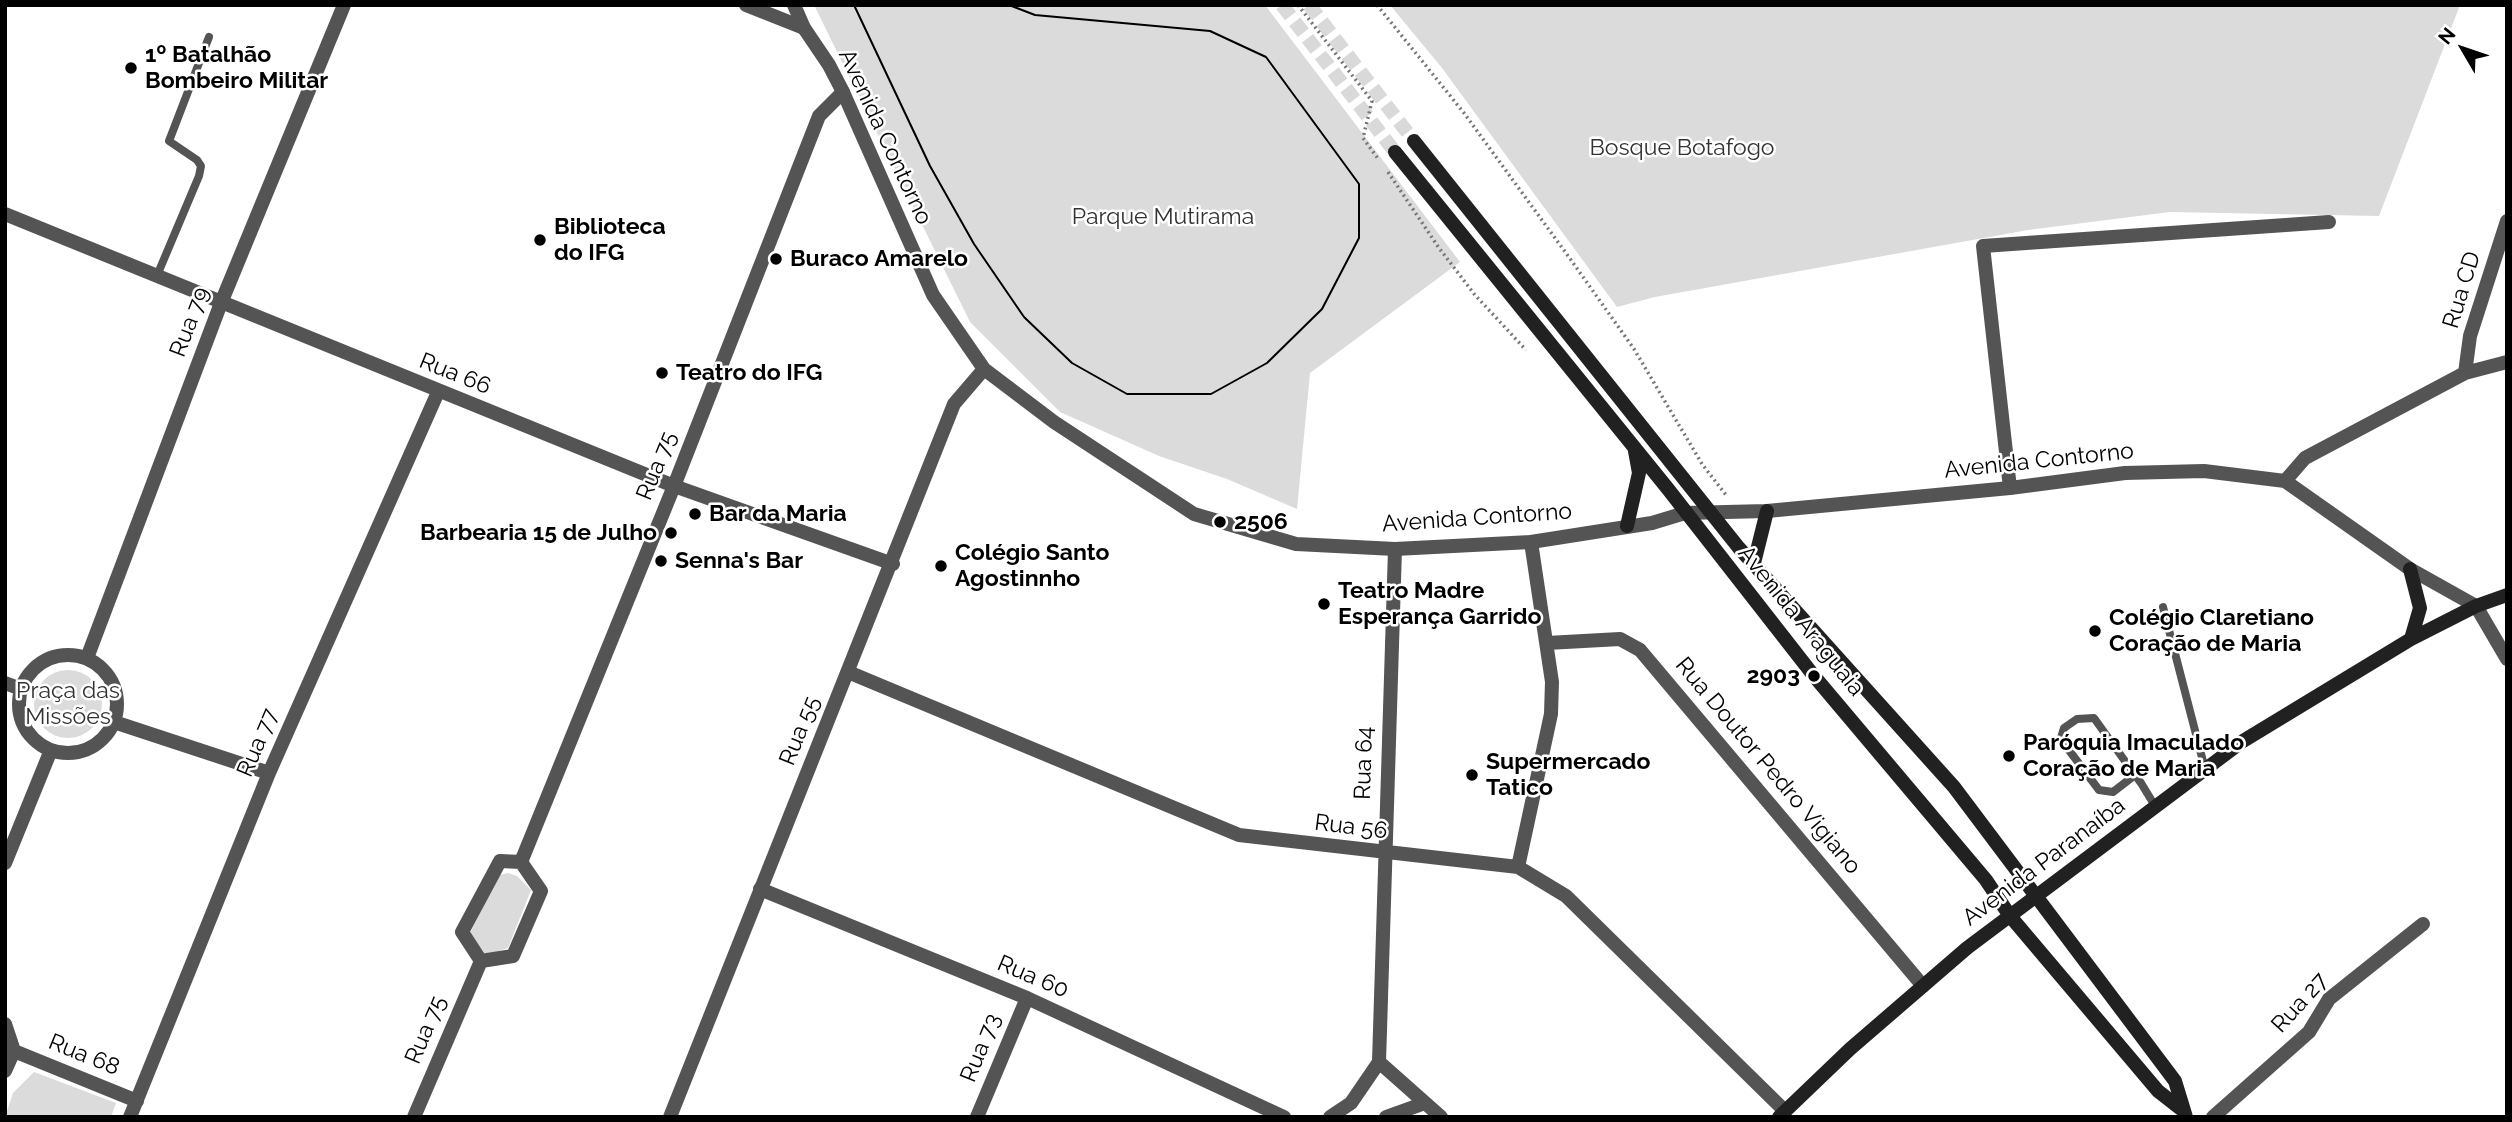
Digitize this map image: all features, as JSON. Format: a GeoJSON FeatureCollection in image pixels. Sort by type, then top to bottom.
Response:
{"type":"FeatureCollection","features":[{"type":"Feature","properties":{"kind":"main road","name":"Avenida Araguaia"},"geometry":{"type":"LineString","coordinates":[[1414,141],[1739,548],[1954,787],[2034,898],[2175,1081],[2183,1113]]}},
{"type":"Feature","properties":{"kind":"main road","name":"Avenida Araguaia"},"geometry":{"type":"LineString","coordinates":[[1395,152],[1814,676],[1986,880],[2010,916],[2158,1091],[2183,1113]]}},
{"type":"Feature","properties":{"kind":"main road"},"geometry":{"type":"LineString","coordinates":[[1627,526],[1639,473],[1635,449]]}},
{"type":"Feature","properties":{"kind":"main road"},"geometry":{"type":"LineString","coordinates":[[1754,562],[1767,511]]}},
{"type":"Feature","properties":{"kind":"main road"},"geometry":{"type":"LineString","coordinates":[[2410,569],[2420,608],[2411,639]]}},
{"type":"Feature","properties":{"kind":"main road","name":"Avenida Paranaíba"},"geometry":{"type":"LineString","coordinates":[[1782,1114],[1923,985],[2010,916],[2243,741],[2411,639],[2476,606],[2507,595]]}},
{"type":"Feature","properties":{"kind":"street","name":"Rua 79"},"geometry":{"type":"LineString","coordinates":[[87,658],[221,303],[344,5]]}},
{"type":"Feature","properties":{"kind":"street"},"geometry":{"type":"LineString","coordinates":[[746,5],[804,29]]}},
{"type":"Feature","properties":{"kind":"street","name":"Avenida Contorno"},"geometry":{"type":"LineString","coordinates":[[794,5],[804,29],[829,65],[843,92],[933,295],[985,369],[1054,422],[1194,514],[1296,544],[1395,549],[1531,542],[1685,513],[1767,511],[2010,488],[2125,473],[2204,471],[2285,481],[2410,569],[2476,606]]}},
{"type":"Feature","properties":{"kind":"street","name":"Rua 75"},"geometry":{"type":"LineString","coordinates":[[521,862],[674,486],[819,116],[843,92]]}},
{"type":"Feature","properties":{"kind":"street","name":"Rua 66"},"geometry":{"type":"LineString","coordinates":[[5,215],[674,486],[893,564]]}},
{"type":"Feature","properties":{"kind":"street","name":"Rua CD"},"geometry":{"type":"LineString","coordinates":[[2465,373],[2470,336],[2507,220]]}},
{"type":"Feature","properties":{"kind":"street"},"geometry":{"type":"LineString","coordinates":[[2010,488],[1983,246],[2329,222]]}},
{"type":"Feature","properties":{"kind":"street"},"geometry":{"type":"LineString","coordinates":[[2285,481],[2305,458],[2465,373],[2507,362]]}},
{"type":"Feature","properties":{"kind":"street","name":"Rua 55"},"geometry":{"type":"LineString","coordinates":[[670,1117],[893,564],[954,404],[985,369]]}},
{"type":"Feature","properties":{"kind":"street","name":"Rua 77"},"geometry":{"type":"LineString","coordinates":[[130,1117],[269,773],[438,392]]}},
{"type":"Feature","properties":{"kind":"street"},"geometry":{"type":"LineString","coordinates":[[1518,867],[1551,714],[1552,682],[1531,542]]}},
{"type":"Feature","properties":{"kind":"street","name":"Rua 64"},"geometry":{"type":"LineString","coordinates":[[1380,1062],[1395,549]]}},
{"type":"Feature","properties":{"kind":"street"},"geometry":{"type":"LineString","coordinates":[[2476,606],[2507,659]]}},
{"type":"Feature","properties":{"kind":"street","name":"Rua Doutor Pedro Vigiano"},"geometry":{"type":"LineString","coordinates":[[1546,643],[1620,639],[1640,650],[1923,985]]}},
{"type":"Feature","properties":{"kind":"street"},"geometry":{"type":"LineString","coordinates":[[71,654],[87,658],[100,666],[110,677],[117,699],[114,722],[107,735],[88,749],[66,753],[51,750],[38,743],[21,719],[21,689],[40,663],[55,656],[71,654]]}},
{"type":"Feature","properties":{"kind":"street","name":"Rua 56"},"geometry":{"type":"LineString","coordinates":[[848,672],[1239,835],[1384,854],[1518,867],[1566,896],[1782,1114]]}},
{"type":"Feature","properties":{"kind":"street"},"geometry":{"type":"LineString","coordinates":[[5,682],[21,689]]}},
{"type":"Feature","properties":{"kind":"street"},"geometry":{"type":"LineString","coordinates":[[114,722],[269,773]]}},
{"type":"Feature","properties":{"kind":"street"},"geometry":{"type":"LineString","coordinates":[[5,863],[51,750]]}},
{"type":"Feature","properties":{"kind":"street"},"geometry":{"type":"LineString","coordinates":[[500,861],[521,862],[541,891],[513,956],[481,961],[462,932],[500,861]]}},
{"type":"Feature","properties":{"kind":"street","name":"Rua 60"},"geometry":{"type":"LineString","coordinates":[[760,889],[1027,998],[1283,1117]]}},
{"type":"Feature","properties":{"kind":"street","name":"Rua 27"},"geometry":{"type":"LineString","coordinates":[[2213,1117],[2309,1032],[2329,999],[2423,924]]}},
{"type":"Feature","properties":{"kind":"street","name":"Rua 75"},"geometry":{"type":"LineString","coordinates":[[414,1117],[481,961]]}},
{"type":"Feature","properties":{"kind":"street","name":"Rua 73"},"geometry":{"type":"LineString","coordinates":[[977,1117],[1027,998]]}},
{"type":"Feature","properties":{"kind":"street"},"geometry":{"type":"LineString","coordinates":[[5,1024],[14,1051],[5,1071]]}},
{"type":"Feature","properties":{"kind":"street","name":"Rua 68"},"geometry":{"type":"LineString","coordinates":[[14,1051],[137,1101]]}},
{"type":"Feature","properties":{"kind":"street"},"geometry":{"type":"LineString","coordinates":[[1331,1117],[1351,1103],[1380,1062],[1441,1117]]}},
{"type":"Feature","properties":{"kind":"street"},"geometry":{"type":"LineString","coordinates":[[1386,1117],[1425,1103]]}},
{"type":"Feature","properties":{"kind":"lane"},"geometry":{"type":"LineString","coordinates":[[156,278],[199,176],[201,166],[197,160],[169,141],[209,37]]}},
{"type":"Feature","properties":{"kind":"lane"},"geometry":{"type":"LineString","coordinates":[[2163,607],[2205,769]]}},
{"type":"Feature","properties":{"kind":"lane"},"geometry":{"type":"LineString","coordinates":[[2135,775],[2113,792],[2106,794],[2099,790],[2065,745],[2061,738],[2064,729],[2077,719],[2094,718],[2135,775],[2155,806]]}},
{"type":"Feature","properties":{"kind":"path"},"geometry":{"type":"LineString","coordinates":[[1377,5],[1464,113],[1571,260],[1634,349],[1702,464],[1740,513]]}},
{"type":"Feature","properties":{"kind":"green space","name":"Parque Mutirama"},"geometry":{"type":"Polygon","coordinates":[[[814,5],[1265,5],[1460,262],[1310,373],[1297,509],[1227,479],[1159,456],[1060,412],[970,322],[814,5]]]}},
{"type":"Feature","properties":{"kind":"green space","name":"Bosque Botafogo"},"geometry":{"type":"Polygon","coordinates":[[[1390,5],[2460,5],[2379,216],[2170,212],[2028,230],[1655,297],[1617,307],[1442,68],[1390,5]]]}},
{"type":"Feature","properties":{"kind":"green space","name":"Praça das Missões"},"geometry":{"type":"Polygon","coordinates":[[[61,670],[75,670],[87,675],[97,685],[102,704],[97,723],[87,733],[75,738],[61,738],[49,733],[39,723],[34,711],[34,697],[39,685],[49,675],[61,670]]]}},
{"type":"Feature","properties":{"kind":"green space"},"geometry":{"type":"Polygon","coordinates":[[[508,873],[517,876],[531,890],[508,948],[486,955],[470,933],[499,875],[508,873]]]}},
{"type":"Feature","properties":{"kind":"green space"},"geometry":{"type":"Polygon","coordinates":[[[34,1072],[116,1103],[111,1117],[5,1117],[13,1093],[34,1072]]]}},
{"type":"Feature","properties":{"kind":"tunnel"},"geometry":{"type":"LineString","coordinates":[[1282,5],[1395,152]]}},
{"type":"Feature","properties":{"kind":"tunnel"},"geometry":{"type":"LineString","coordinates":[[1309,5],[1414,141]]}},
{"type":"Feature","properties":{"kind":"tram line"},"geometry":{"type":"LineString","coordinates":[[854,5],[930,166],[974,244],[1024,317],[1072,363],[1127,394],[1211,394],[1267,363],[1322,309],[1359,238],[1359,184],[1266,57],[1210,31],[1035,15],[1009,5]]}},
{"type":"Feature","properties":{"kind":"place","name":"1º Batalhão Bombeiro Militar"},"geometry":{"type":"Point","coordinates":[131,68]}},
{"type":"Feature","properties":{"kind":"place","name":"Biblioteca do IFG"},"geometry":{"type":"Point","coordinates":[540,240]}},
{"type":"Feature","properties":{"kind":"place","name":"Buraco Amarelo"},"geometry":{"type":"Point","coordinates":[776,259]}},
{"type":"Feature","properties":{"kind":"place","name":"Teatro do IFG"},"geometry":{"type":"Point","coordinates":[662,373]}},
{"type":"Feature","properties":{"kind":"place","name":"Bar da Maria"},"geometry":{"type":"Point","coordinates":[695,514]}},
{"type":"Feature","properties":{"kind":"place","name":"2506"},"geometry":{"type":"Point","coordinates":[1220,522]}},
{"type":"Feature","properties":{"kind":"place","name":"Barbearia 15 de Julho"},"geometry":{"type":"Point","coordinates":[671,533]}},
{"type":"Feature","properties":{"kind":"place","name":"Senna's Bar"},"geometry":{"type":"Point","coordinates":[661,561]}},
{"type":"Feature","properties":{"kind":"place","name":"Colégio Santo Agostinnho"},"geometry":{"type":"Point","coordinates":[941,566]}},
{"type":"Feature","properties":{"kind":"place","name":"Teatro Madre Esperança Garrido"},"geometry":{"type":"Point","coordinates":[1324,604]}},
{"type":"Feature","properties":{"kind":"place","name":"Colégio Claretiano Coração de Maria"},"geometry":{"type":"Point","coordinates":[2095,631]}},
{"type":"Feature","properties":{"kind":"place","name":"2903"},"geometry":{"type":"Point","coordinates":[1814,676]}},
{"type":"Feature","properties":{"kind":"place","name":"Paróquia Imaculado Coração de Maria"},"geometry":{"type":"Point","coordinates":[2009,756]}},
{"type":"Feature","properties":{"kind":"place","name":"Supermercado Tatico"},"geometry":{"type":"Point","coordinates":[1472,775]}}]}
